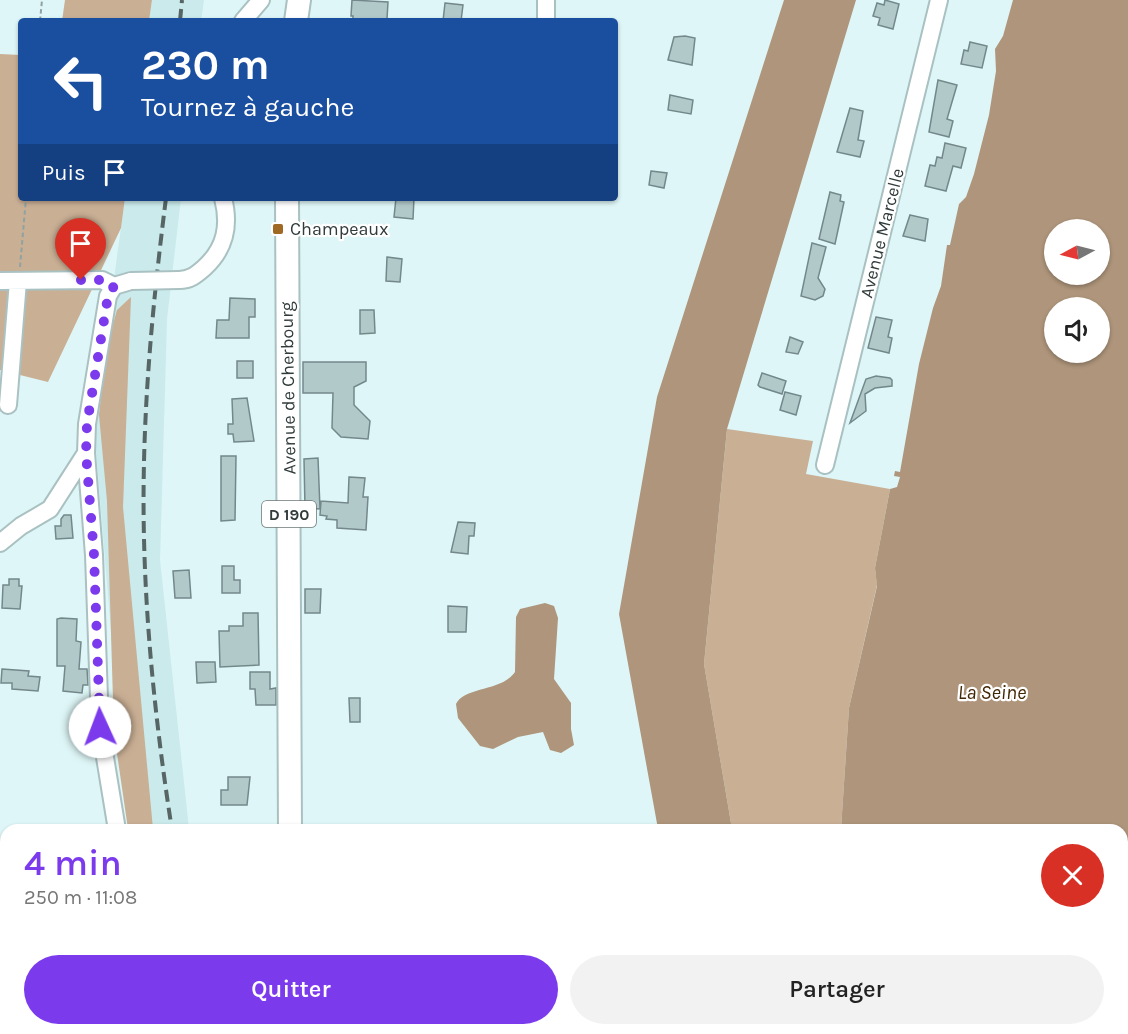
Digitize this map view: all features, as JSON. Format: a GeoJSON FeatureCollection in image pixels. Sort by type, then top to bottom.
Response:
{"type":"FeatureCollection","features":[{"type":"Feature","properties":{"kind":"main road"},"geometry":{"type":"LineString","coordinates":[[296,18],[299,0]]}},
{"type":"Feature","properties":{"kind":"main road","name":"Avenue de Cherbourg"},"geometry":{"type":"LineString","coordinates":[[287,201],[290,824]]}},
{"type":"Feature","properties":{"kind":"street"},"geometry":{"type":"LineString","coordinates":[[246,18],[261,0]]}},
{"type":"Feature","properties":{"kind":"street"},"geometry":{"type":"LineString","coordinates":[[546,0],[546,18]]}},
{"type":"Feature","properties":{"kind":"street","name":"Avenue Marcelle"},"geometry":{"type":"LineString","coordinates":[[825,465],[939,0]]}},
{"type":"Feature","properties":{"kind":"street"},"geometry":{"type":"LineString","coordinates":[[116,824],[100,727],[94,555],[86,453],[87,424],[108,296],[114,286],[131,281],[180,280],[196,275],[220,250],[227,223],[223,201]]}},
{"type":"Feature","properties":{"kind":"street"},"geometry":{"type":"LineString","coordinates":[[0,281],[102,280],[114,286]]}},
{"type":"Feature","properties":{"kind":"street"},"geometry":{"type":"LineString","coordinates":[[8,405],[18,281]]}},
{"type":"Feature","properties":{"kind":"street"},"geometry":{"type":"LineString","coordinates":[[0,543],[21,526],[50,509],[86,453]]}},
{"type":"Feature","properties":{"kind":"path"},"geometry":{"type":"LineString","coordinates":[[40,18],[42,0]]}},
{"type":"Feature","properties":{"kind":"path"},"geometry":{"type":"LineString","coordinates":[[18,281],[26,201]]}},
{"type":"Feature","properties":{"kind":"shaded area"},"geometry":{"type":"Polygon","coordinates":[[[65,0],[152,0],[149,18],[62,18],[65,0]]]}},
{"type":"Feature","properties":{"kind":"shaded area"},"geometry":{"type":"Polygon","coordinates":[[[152,0],[204,0],[201,18],[149,18],[152,0]]]}},
{"type":"Feature","properties":{"kind":"shaded area"},"geometry":{"type":"Polygon","coordinates":[[[0,54],[18,55],[18,201],[125,201],[121,228],[48,382],[0,370],[0,54]]]}},
{"type":"Feature","properties":{"kind":"shaded area"},"geometry":{"type":"Polygon","coordinates":[[[125,201],[181,201],[167,319],[160,560],[188,824],[128,824],[94,426],[125,201]]]}},
{"type":"Feature","properties":{"kind":"shaded area"},"geometry":{"type":"Polygon","coordinates":[[[131,297],[123,507],[153,824],[127,824],[114,733],[107,501],[99,415],[106,348],[117,310],[131,297]]]}},
{"type":"Feature","properties":{"kind":"shaded area"},"geometry":{"type":"Polygon","coordinates":[[[727,429],[813,441],[806,474],[890,489],[875,568],[877,585],[849,708],[841,824],[731,824],[704,664],[727,429]]]}},
{"type":"Feature","properties":{"kind":"water"},"geometry":{"type":"Polygon","coordinates":[[[784,0],[856,0],[727,429],[704,664],[731,824],[657,824],[619,614],[657,397],[784,0]]]}},
{"type":"Feature","properties":{"kind":"water","name":"La Seine"},"geometry":{"type":"Polygon","coordinates":[[[1013,0],[1128,0],[1128,824],[841,824],[849,708],[877,586],[875,568],[890,489],[897,487],[900,477],[894,476],[895,471],[900,472],[919,364],[941,286],[947,245],[950,245],[959,204],[966,197],[974,174],[989,115],[996,71],[995,49],[1003,36],[1013,0]]]}},
{"type":"Feature","properties":{"kind":"water"},"geometry":{"type":"Polygon","coordinates":[[[545,603],[554,606],[558,618],[554,679],[571,703],[571,729],[574,745],[561,753],[550,750],[543,732],[518,737],[493,749],[480,746],[458,718],[456,704],[467,694],[501,683],[515,672],[516,617],[520,609],[545,603]]]}},
{"type":"Feature","properties":{"kind":"building"},"geometry":{"type":"Polygon","coordinates":[[[352,0],[388,2],[387,18],[353,18],[351,16],[352,0]]]}},
{"type":"Feature","properties":{"kind":"building"},"geometry":{"type":"Polygon","coordinates":[[[885,0],[899,4],[893,29],[878,25],[880,18],[873,16],[877,3],[884,5],[885,0]]]}},
{"type":"Feature","properties":{"kind":"building"},"geometry":{"type":"Polygon","coordinates":[[[445,3],[463,5],[461,18],[443,18],[445,3]]]}},
{"type":"Feature","properties":{"kind":"building"},"geometry":{"type":"Polygon","coordinates":[[[674,37],[695,38],[692,65],[668,60],[674,37]]]}},
{"type":"Feature","properties":{"kind":"building"},"geometry":{"type":"Polygon","coordinates":[[[970,42],[987,46],[982,68],[961,64],[964,50],[968,51],[970,42]]]}},
{"type":"Feature","properties":{"kind":"building"},"geometry":{"type":"Polygon","coordinates":[[[938,80],[957,85],[947,119],[953,121],[949,137],[929,132],[938,80]]]}},
{"type":"Feature","properties":{"kind":"building"},"geometry":{"type":"Polygon","coordinates":[[[670,95],[693,100],[691,114],[668,110],[670,95]]]}},
{"type":"Feature","properties":{"kind":"building"},"geometry":{"type":"Polygon","coordinates":[[[850,108],[863,111],[858,140],[864,141],[860,157],[837,152],[850,108]]]}},
{"type":"Feature","properties":{"kind":"building"},"geometry":{"type":"Polygon","coordinates":[[[945,143],[966,148],[961,168],[953,166],[946,191],[925,186],[930,165],[935,166],[937,157],[942,158],[945,143]]]}},
{"type":"Feature","properties":{"kind":"building"},"geometry":{"type":"Polygon","coordinates":[[[651,171],[667,173],[664,188],[649,185],[651,171]]]}},
{"type":"Feature","properties":{"kind":"building"},"geometry":{"type":"Polygon","coordinates":[[[830,192],[841,195],[840,201],[844,202],[835,244],[819,239],[830,192]]]}},
{"type":"Feature","properties":{"kind":"building"},"geometry":{"type":"Polygon","coordinates":[[[396,201],[414,201],[413,219],[394,217],[396,201]]]}},
{"type":"Feature","properties":{"kind":"building"},"geometry":{"type":"Polygon","coordinates":[[[910,215],[928,219],[925,241],[903,236],[910,215]]]}},
{"type":"Feature","properties":{"kind":"building"},"geometry":{"type":"Polygon","coordinates":[[[812,243],[826,247],[818,278],[825,289],[823,296],[815,300],[801,296],[812,243]]]}},
{"type":"Feature","properties":{"kind":"building"},"geometry":{"type":"Polygon","coordinates":[[[387,257],[402,259],[400,282],[386,281],[387,257]]]}},
{"type":"Feature","properties":{"kind":"building"},"geometry":{"type":"Polygon","coordinates":[[[230,298],[255,299],[255,317],[249,317],[249,338],[216,338],[217,320],[229,320],[230,298]]]}},
{"type":"Feature","properties":{"kind":"building"},"geometry":{"type":"Polygon","coordinates":[[[360,310],[374,310],[375,333],[360,334],[360,310]]]}},
{"type":"Feature","properties":{"kind":"building"},"geometry":{"type":"Polygon","coordinates":[[[876,317],[892,320],[888,337],[892,338],[889,353],[868,348],[876,317]]]}},
{"type":"Feature","properties":{"kind":"building"},"geometry":{"type":"Polygon","coordinates":[[[790,337],[803,342],[798,354],[786,352],[790,337]]]}},
{"type":"Feature","properties":{"kind":"building"},"geometry":{"type":"Polygon","coordinates":[[[237,361],[253,361],[253,378],[237,378],[237,361]]]}},
{"type":"Feature","properties":{"kind":"building"},"geometry":{"type":"Polygon","coordinates":[[[303,362],[366,362],[366,381],[354,387],[354,405],[370,421],[368,439],[341,437],[332,428],[333,393],[303,393],[303,362]]]}},
{"type":"Feature","properties":{"kind":"building"},"geometry":{"type":"Polygon","coordinates":[[[762,373],[786,381],[782,394],[758,385],[762,373]]]}},
{"type":"Feature","properties":{"kind":"building"},"geometry":{"type":"Polygon","coordinates":[[[876,376],[890,378],[892,386],[875,388],[865,394],[866,411],[850,423],[866,379],[876,376]]]}},
{"type":"Feature","properties":{"kind":"building"},"geometry":{"type":"Polygon","coordinates":[[[785,392],[801,396],[796,415],[780,410],[785,392]]]}},
{"type":"Feature","properties":{"kind":"building"},"geometry":{"type":"Polygon","coordinates":[[[247,398],[254,441],[234,442],[233,434],[228,434],[228,424],[233,424],[232,399],[247,398]]]}},
{"type":"Feature","properties":{"kind":"building"},"geometry":{"type":"Polygon","coordinates":[[[221,456],[236,456],[235,520],[221,521],[221,456]]]}},
{"type":"Feature","properties":{"kind":"building"},"geometry":{"type":"Polygon","coordinates":[[[318,458],[320,509],[305,508],[304,459],[318,458]]]}},
{"type":"Feature","properties":{"kind":"building"},"geometry":{"type":"Polygon","coordinates":[[[349,477],[365,478],[363,497],[368,497],[366,530],[337,528],[337,520],[326,519],[327,516],[320,515],[321,501],[348,503],[349,477]]]}},
{"type":"Feature","properties":{"kind":"building"},"geometry":{"type":"Polygon","coordinates":[[[64,515],[71,515],[73,538],[56,539],[55,526],[61,526],[61,519],[64,515]]]}},
{"type":"Feature","properties":{"kind":"building"},"geometry":{"type":"Polygon","coordinates":[[[458,522],[475,523],[474,536],[469,536],[468,554],[451,552],[458,522]]]}},
{"type":"Feature","properties":{"kind":"building"},"geometry":{"type":"Polygon","coordinates":[[[222,566],[234,566],[234,580],[240,580],[240,593],[222,593],[222,566]]]}},
{"type":"Feature","properties":{"kind":"building"},"geometry":{"type":"Polygon","coordinates":[[[189,570],[191,598],[175,598],[173,571],[189,570]]]}},
{"type":"Feature","properties":{"kind":"building"},"geometry":{"type":"Polygon","coordinates":[[[9,579],[19,579],[19,586],[22,586],[20,609],[2,608],[3,585],[9,585],[9,579]]]}},
{"type":"Feature","properties":{"kind":"building"},"geometry":{"type":"Polygon","coordinates":[[[305,589],[321,589],[320,613],[305,613],[305,589]]]}},
{"type":"Feature","properties":{"kind":"building"},"geometry":{"type":"Polygon","coordinates":[[[448,606],[467,607],[466,632],[448,632],[448,606]]]}},
{"type":"Feature","properties":{"kind":"building"},"geometry":{"type":"Polygon","coordinates":[[[243,613],[258,613],[259,665],[220,667],[219,631],[229,631],[229,626],[243,626],[243,613]]]}},
{"type":"Feature","properties":{"kind":"building"},"geometry":{"type":"Polygon","coordinates":[[[57,619],[77,619],[76,641],[81,642],[79,669],[87,669],[88,685],[83,685],[82,693],[63,691],[65,666],[57,666],[57,619]]]}},
{"type":"Feature","properties":{"kind":"building"},"geometry":{"type":"Polygon","coordinates":[[[196,662],[215,662],[216,682],[197,683],[196,662]]]}},
{"type":"Feature","properties":{"kind":"building"},"geometry":{"type":"Polygon","coordinates":[[[2,669],[29,671],[28,676],[40,677],[38,691],[12,689],[12,683],[1,683],[2,669]]]}},
{"type":"Feature","properties":{"kind":"building"},"geometry":{"type":"Polygon","coordinates":[[[250,672],[270,672],[270,689],[276,688],[276,705],[256,705],[255,689],[250,689],[250,672]]]}},
{"type":"Feature","properties":{"kind":"building"},"geometry":{"type":"Polygon","coordinates":[[[349,698],[360,698],[360,722],[350,722],[349,698]]]}},
{"type":"Feature","properties":{"kind":"building"},"geometry":{"type":"Polygon","coordinates":[[[228,777],[250,777],[247,805],[221,805],[221,790],[228,790],[228,777]]]}},
{"type":"Feature","properties":{"kind":"railway"},"geometry":{"type":"LineString","coordinates":[[180,18],[182,0]]}},
{"type":"Feature","properties":{"kind":"railway"},"geometry":{"type":"LineString","coordinates":[[166,201],[149,362],[145,429],[144,554],[154,692],[171,824]]}},
{"type":"Feature","properties":{"kind":"place","name":"Champeaux"},"geometry":{"type":"Point","coordinates":[278,229]}},
{"type":"Feature","properties":{"kind":"route"},"geometry":{"type":"LineString","coordinates":[[81,280],[102,280],[114,286],[108,296],[87,424],[86,453],[94,555],[100,727]]}}]}
